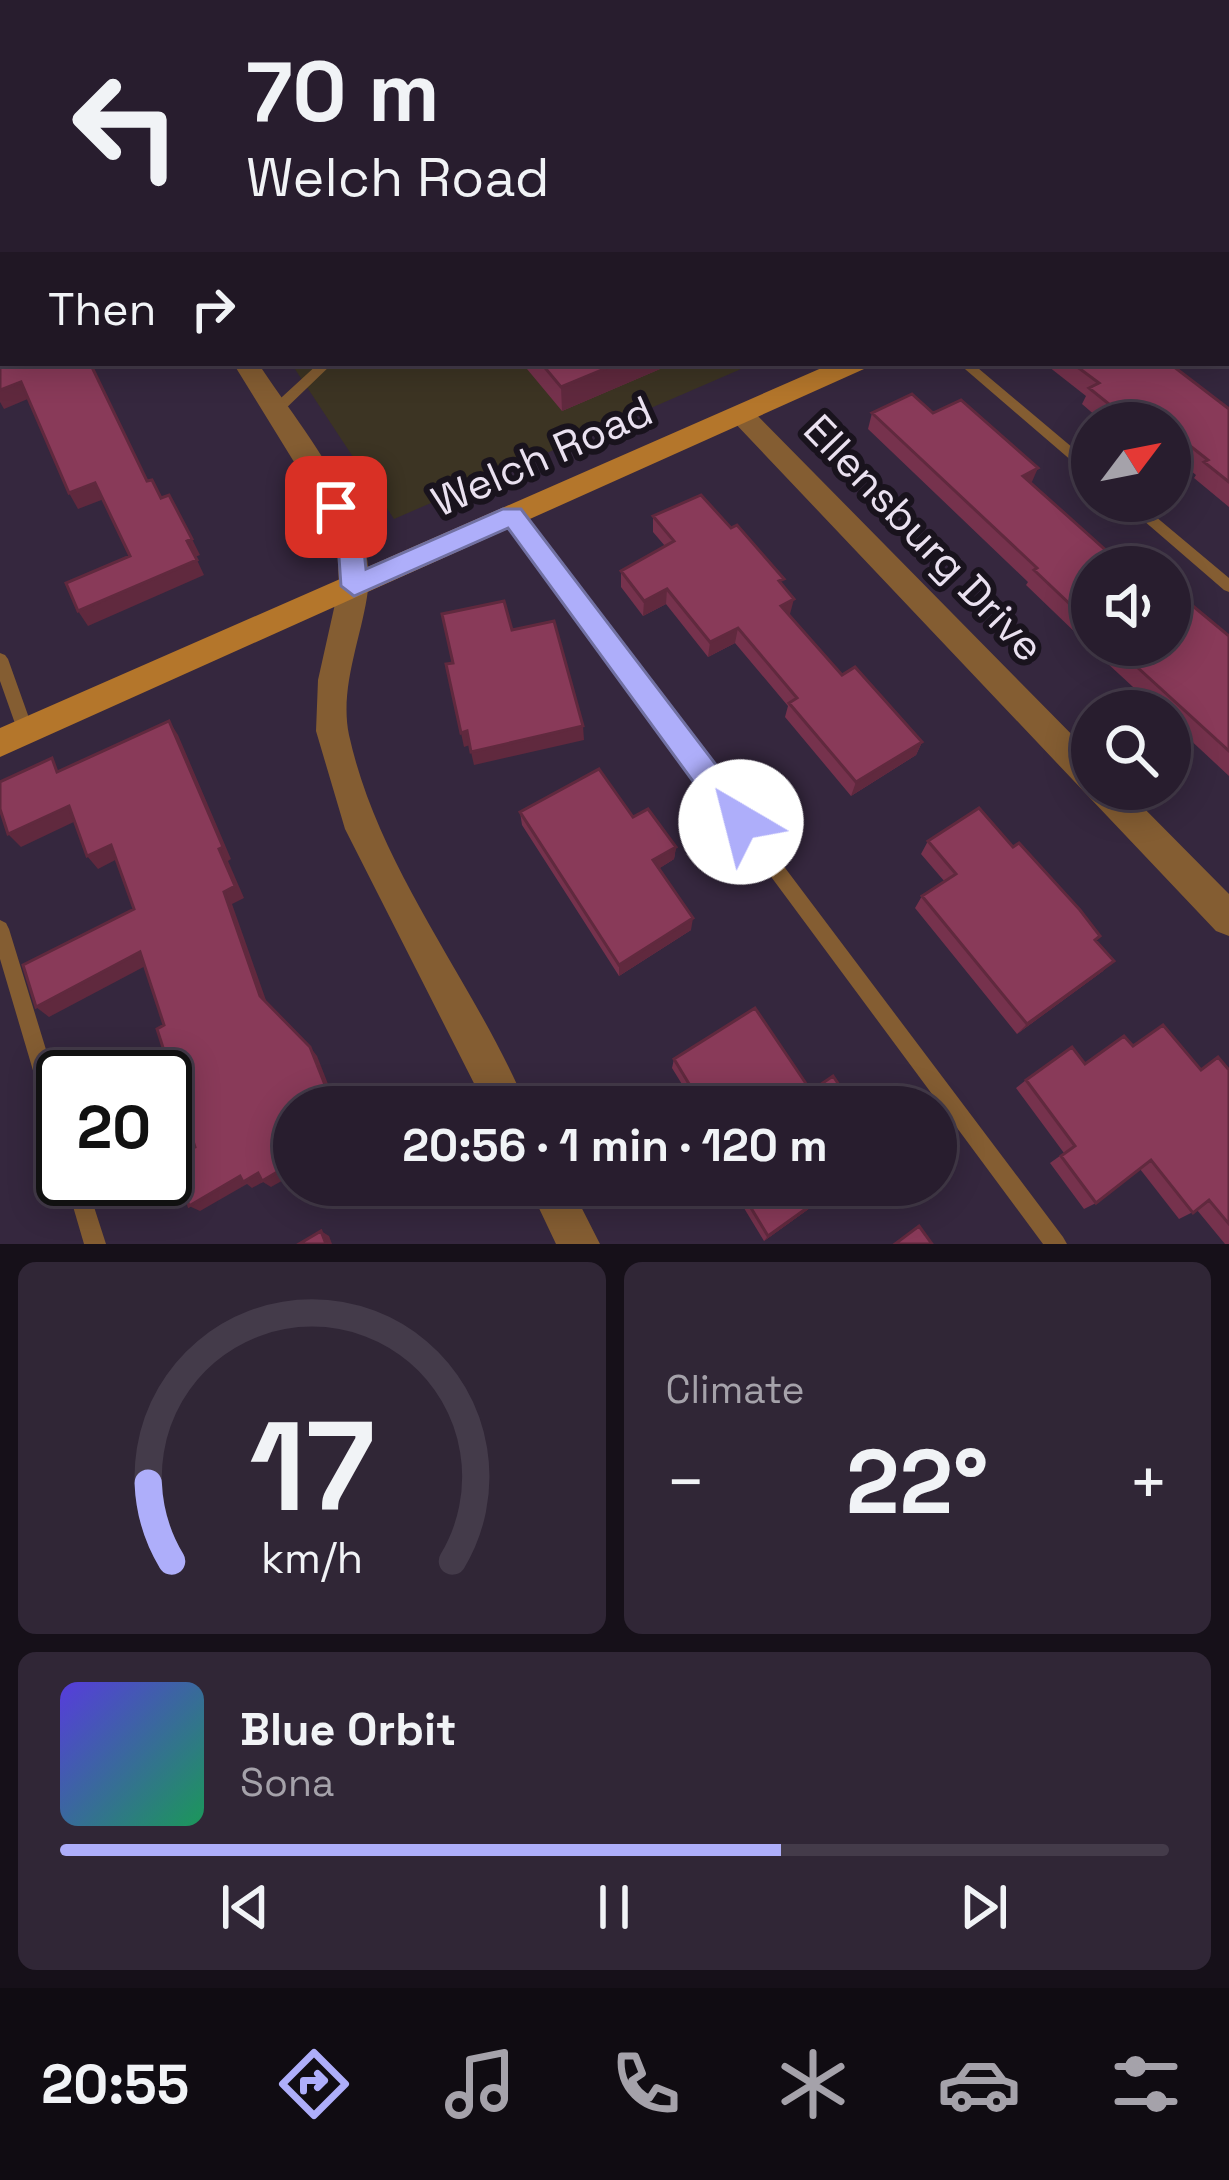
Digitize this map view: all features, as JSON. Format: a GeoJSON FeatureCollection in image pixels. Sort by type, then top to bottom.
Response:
{"type":"FeatureCollection","features":[{"type":"Feature","properties":{"kind":"street"},"geometry":{"type":"LineString","coordinates":[[247,366],[336,507],[351,543],[354,586],[334,680],[332,731],[362,829],[496,1086]]}},
{"type":"Feature","properties":{"kind":"street","name":"Welch Road"},"geometry":{"type":"LineString","coordinates":[[13,737],[848,366]]}},
{"type":"Feature","properties":{"kind":"street","name":"Ellensburg Drive"},"geometry":{"type":"LineString","coordinates":[[741,414],[1071,755]]}},
{"type":"Feature","properties":{"kind":"street"},"geometry":{"type":"LineString","coordinates":[[1123,810],[1229,919]]}},
{"type":"Feature","properties":{"kind":"street"},"geometry":{"type":"LineString","coordinates":[[559,1206],[579,1244]]}},
{"type":"Feature","properties":{"kind":"lane"},"geometry":{"type":"LineString","coordinates":[[275,411],[324,366]]}},
{"type":"Feature","properties":{"kind":"lane"},"geometry":{"type":"LineString","coordinates":[[968,366],[1071,453]]}},
{"type":"Feature","properties":{"kind":"lane"},"geometry":{"type":"LineString","coordinates":[[512,515],[1056,1244]]}},
{"type":"Feature","properties":{"kind":"lane"},"geometry":{"type":"LineString","coordinates":[[1152,522],[1229,586]]}},
{"type":"Feature","properties":{"kind":"lane"},"geometry":{"type":"LineString","coordinates":[[0,658],[13,737]]}},
{"type":"Feature","properties":{"kind":"lane"},"geometry":{"type":"LineString","coordinates":[[0,929],[36,1050]]}},
{"type":"Feature","properties":{"kind":"lane"},"geometry":{"type":"LineString","coordinates":[[83,1206],[95,1244]]}},
{"type":"Feature","properties":{"kind":"shaded area"},"geometry":{"type":"Polygon","coordinates":[[[293,366],[748,366],[394,519],[293,366]]]}},
{"type":"Feature","properties":{"kind":"building"},"geometry":{"type":"Polygon","coordinates":[[[0,366],[91,366],[147,481],[152,480],[161,498],[169,495],[192,539],[187,541],[197,560],[78,611],[66,583],[130,556],[95,483],[69,493],[21,382],[0,390],[0,366]]]}},
{"type":"Feature","properties":{"kind":"building"},"geometry":{"type":"Polygon","coordinates":[[[544,366],[612,366],[561,387],[544,366]]]}},
{"type":"Feature","properties":{"kind":"building"},"geometry":{"type":"Polygon","coordinates":[[[1076,366],[1173,366],[1229,409],[1229,482],[1191,447],[1191,402],[1106,402],[1089,388],[1099,383],[1076,366]]]}},
{"type":"Feature","properties":{"kind":"building"},"geometry":{"type":"Polygon","coordinates":[[[912,394],[933,413],[961,400],[1038,468],[1023,476],[1101,546],[1071,546],[1071,605],[1034,570],[1037,568],[872,413],[912,394]]]}},
{"type":"Feature","properties":{"kind":"building"},"geometry":{"type":"Polygon","coordinates":[[[701,495],[731,528],[737,525],[784,579],[779,581],[794,599],[781,606],[842,675],[855,667],[922,742],[856,782],[789,703],[797,698],[738,628],[710,642],[667,589],[644,601],[621,571],[674,541],[653,516],[701,495]]]}},
{"type":"Feature","properties":{"kind":"building"},"geometry":{"type":"Polygon","coordinates":[[[504,601],[512,630],[554,621],[583,726],[471,752],[467,731],[461,733],[446,664],[453,663],[442,614],[504,601]]]}},
{"type":"Feature","properties":{"kind":"building"},"geometry":{"type":"Polygon","coordinates":[[[1191,604],[1229,636],[1229,751],[1191,716],[1191,690],[1162,690],[1136,666],[1191,666],[1191,604]]]}},
{"type":"Feature","properties":{"kind":"building"},"geometry":{"type":"Polygon","coordinates":[[[169,721],[223,847],[219,849],[235,886],[224,892],[260,996],[310,1047],[325,1086],[273,1086],[273,1174],[262,1181],[258,1173],[243,1182],[240,1176],[192,1204],[192,1050],[164,1050],[157,1029],[164,1025],[140,952],[36,1007],[23,965],[134,909],[111,845],[87,856],[69,806],[8,834],[0,809],[0,782],[52,758],[57,772],[169,721]]]}},
{"type":"Feature","properties":{"kind":"building"},"geometry":{"type":"Polygon","coordinates":[[[599,769],[633,817],[648,809],[676,847],[653,860],[693,918],[619,965],[520,812],[599,769]]]}},
{"type":"Feature","properties":{"kind":"building"},"geometry":{"type":"Polygon","coordinates":[[[979,808],[1013,847],[1019,843],[1080,910],[1100,936],[1095,940],[1114,961],[1027,1024],[922,896],[956,874],[928,841],[979,808]]]}},
{"type":"Feature","properties":{"kind":"building"},"geometry":{"type":"Polygon","coordinates":[[[755,1008],[808,1086],[690,1086],[674,1059],[755,1008]]]}},
{"type":"Feature","properties":{"kind":"building"},"geometry":{"type":"Polygon","coordinates":[[[1163,1025],[1201,1070],[1218,1057],[1229,1070],[1229,1224],[1209,1200],[1193,1213],[1151,1160],[1096,1203],[1061,1156],[1075,1146],[1026,1080],[1072,1047],[1085,1064],[1124,1036],[1133,1046],[1163,1025]]]}},
{"type":"Feature","properties":{"kind":"building"},"geometry":{"type":"Polygon","coordinates":[[[833,1076],[840,1086],[818,1086],[833,1076]]]}},
{"type":"Feature","properties":{"kind":"building"},"geometry":{"type":"Polygon","coordinates":[[[750,1206],[810,1206],[768,1236],[750,1206]]]}},
{"type":"Feature","properties":{"kind":"building"},"geometry":{"type":"Polygon","coordinates":[[[919,1226],[932,1244],[895,1244],[919,1226]]]}},
{"type":"Feature","properties":{"kind":"building"},"geometry":{"type":"Polygon","coordinates":[[[321,1231],[326,1244],[299,1244],[321,1231]]]}},
{"type":"Feature","properties":{"kind":"route"},"geometry":{"type":"LineString","coordinates":[[336,507],[351,543],[354,586],[512,515],[741,822]]}}]}
